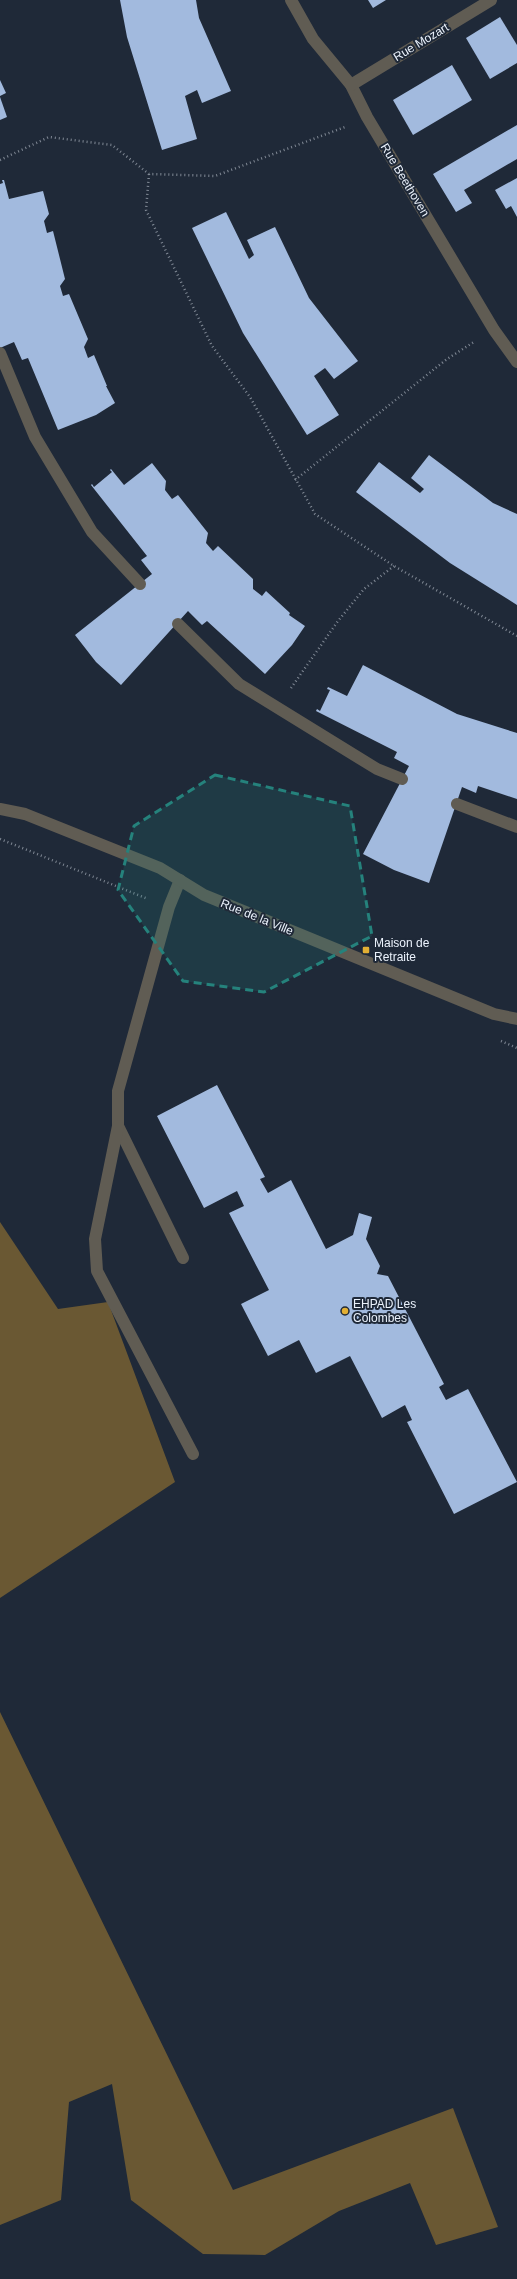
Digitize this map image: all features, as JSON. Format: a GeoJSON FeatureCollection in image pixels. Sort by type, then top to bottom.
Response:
{"type":"FeatureCollection","features":[{"type":"Feature","properties":{"kind":"street","name":"Rue Beethoven"},"geometry":{"type":"LineString","coordinates":[[291,0],[313,39],[350,85],[367,117],[494,330],[516,357]]}},
{"type":"Feature","properties":{"kind":"street","name":"Rue Mozart"},"geometry":{"type":"LineString","coordinates":[[350,85],[491,0]]}},
{"type":"Feature","properties":{"kind":"street"},"geometry":{"type":"LineString","coordinates":[[0,353],[35,438],[88,525],[140,584]]}},
{"type":"Feature","properties":{"kind":"street"},"geometry":{"type":"LineString","coordinates":[[178,624],[239,684],[277,709],[377,768],[402,779]]}},
{"type":"Feature","properties":{"kind":"street"},"geometry":{"type":"LineString","coordinates":[[457,804],[517,827]]}},
{"type":"Feature","properties":{"kind":"street","name":"Rue de la Ville"},"geometry":{"type":"LineString","coordinates":[[0,809],[25,814],[160,868],[204,895],[494,1014],[517,1019]]}},
{"type":"Feature","properties":{"kind":"street"},"geometry":{"type":"LineString","coordinates":[[180,880],[169,907],[118,1091],[118,1126],[95,1238],[97,1271],[193,1454]]}},
{"type":"Feature","properties":{"kind":"street"},"geometry":{"type":"LineString","coordinates":[[118,1126],[184,1258]]}},
{"type":"Feature","properties":{"kind":"path"},"geometry":{"type":"LineString","coordinates":[[0,160],[49,137],[112,145],[149,174],[215,176],[324,136],[367,117]]}},
{"type":"Feature","properties":{"kind":"path"},"geometry":{"type":"LineString","coordinates":[[149,174],[146,210],[212,346],[250,397],[315,514],[394,566],[517,636]]}},
{"type":"Feature","properties":{"kind":"path"},"geometry":{"type":"LineString","coordinates":[[295,480],[447,358],[494,330]]}},
{"type":"Feature","properties":{"kind":"path"},"geometry":{"type":"LineString","coordinates":[[277,709],[338,621],[364,589],[394,566]]}},
{"type":"Feature","properties":{"kind":"highlighted area"},"geometry":{"type":"Polygon","coordinates":[[[215,775],[350,806],[372,936],[264,992],[183,981],[118,890],[134,826],[215,775]]]}},
{"type":"Feature","properties":{"kind":"shaded area"},"geometry":{"type":"Polygon","coordinates":[[[0,1222],[58,1309],[108,1302],[175,1482],[0,1598],[0,1222]]]}},
{"type":"Feature","properties":{"kind":"shaded area"},"geometry":{"type":"Polygon","coordinates":[[[0,1712],[233,2190],[453,2108],[498,2227],[436,2245],[410,2183],[339,2211],[265,2255],[203,2254],[131,2200],[112,2084],[69,2102],[61,2200],[0,2225],[0,1712]]]}},
{"type":"Feature","properties":{"kind":"building"},"geometry":{"type":"Polygon","coordinates":[[[120,0],[196,0],[199,18],[231,91],[202,103],[197,90],[185,96],[197,139],[162,150],[127,37],[120,0]]]}},
{"type":"Feature","properties":{"kind":"building"},"geometry":{"type":"Polygon","coordinates":[[[368,0],[386,0],[373,8],[368,0]]]}},
{"type":"Feature","properties":{"kind":"building"},"geometry":{"type":"Polygon","coordinates":[[[500,17],[517,45],[517,63],[490,79],[466,38],[500,17]]]}},
{"type":"Feature","properties":{"kind":"building"},"geometry":{"type":"Polygon","coordinates":[[[452,65],[472,100],[413,135],[393,100],[452,65]]]}},
{"type":"Feature","properties":{"kind":"building"},"geometry":{"type":"Polygon","coordinates":[[[0,80],[6,93],[0,96],[0,80]]]}},
{"type":"Feature","properties":{"kind":"building"},"geometry":{"type":"Polygon","coordinates":[[[0,97],[7,117],[0,120],[0,97]]]}},
{"type":"Feature","properties":{"kind":"building"},"geometry":{"type":"Polygon","coordinates":[[[517,125],[517,159],[464,190],[472,203],[456,212],[433,174],[517,125]]]}},
{"type":"Feature","properties":{"kind":"building"},"geometry":{"type":"Polygon","coordinates":[[[517,178],[517,217],[511,206],[506,209],[495,190],[517,178]]]}},
{"type":"Feature","properties":{"kind":"building"},"geometry":{"type":"Polygon","coordinates":[[[2,180],[4,180],[9,199],[43,191],[49,214],[44,221],[47,233],[53,231],[65,279],[60,286],[63,296],[69,294],[88,339],[84,347],[88,358],[94,355],[106,386],[115,403],[96,415],[58,430],[28,358],[22,360],[14,342],[0,348],[0,184],[3,183],[2,180]]]}},
{"type":"Feature","properties":{"kind":"building"},"geometry":{"type":"Polygon","coordinates":[[[226,212],[249,259],[254,255],[247,240],[275,227],[309,298],[358,361],[334,379],[325,368],[314,376],[339,415],[307,435],[243,333],[192,228],[226,212]]]}},
{"type":"Feature","properties":{"kind":"building"},"geometry":{"type":"Polygon","coordinates":[[[429,455],[493,503],[517,514],[517,605],[450,563],[356,492],[379,462],[420,493],[424,489],[411,478],[429,455]]]}},
{"type":"Feature","properties":{"kind":"building"},"geometry":{"type":"Polygon","coordinates":[[[152,463],[166,481],[165,490],[172,499],[178,495],[208,533],[206,543],[213,551],[218,546],[253,579],[253,589],[262,596],[266,591],[290,613],[289,615],[305,626],[292,645],[265,674],[207,621],[202,625],[188,611],[121,685],[96,662],[75,635],[152,574],[141,560],[147,556],[91,485],[92,484],[94,487],[112,472],[110,470],[111,469],[124,485],[152,463]]]}},
{"type":"Feature","properties":{"kind":"building"},"geometry":{"type":"Polygon","coordinates":[[[363,665],[457,714],[517,733],[517,799],[478,786],[476,793],[462,787],[429,883],[394,870],[363,854],[409,766],[394,758],[397,752],[316,711],[317,709],[320,711],[330,690],[327,689],[328,687],[347,696],[363,665]]]}},
{"type":"Feature","properties":{"kind":"building","name":"EHPAD Les Colombes"},"geometry":{"type":"Polygon","coordinates":[[[217,1085],[265,1177],[260,1179],[268,1193],[291,1180],[326,1249],[353,1235],[359,1213],[372,1217],[366,1239],[380,1266],[377,1274],[388,1276],[444,1384],[439,1387],[446,1400],[468,1389],[517,1482],[454,1514],[407,1422],[412,1420],[405,1405],[382,1418],[350,1356],[316,1373],[299,1340],[268,1356],[241,1304],[269,1290],[229,1213],[244,1206],[237,1191],[204,1208],[157,1116],[217,1085]]]}},
{"type":"Feature","properties":{"kind":"place","name":"Maison de Retraite"},"geometry":{"type":"Point","coordinates":[366,950]}},
{"type":"Feature","properties":{"kind":"place","name":"EHPAD Les Colombes"},"geometry":{"type":"Point","coordinates":[345,1311]}}]}
